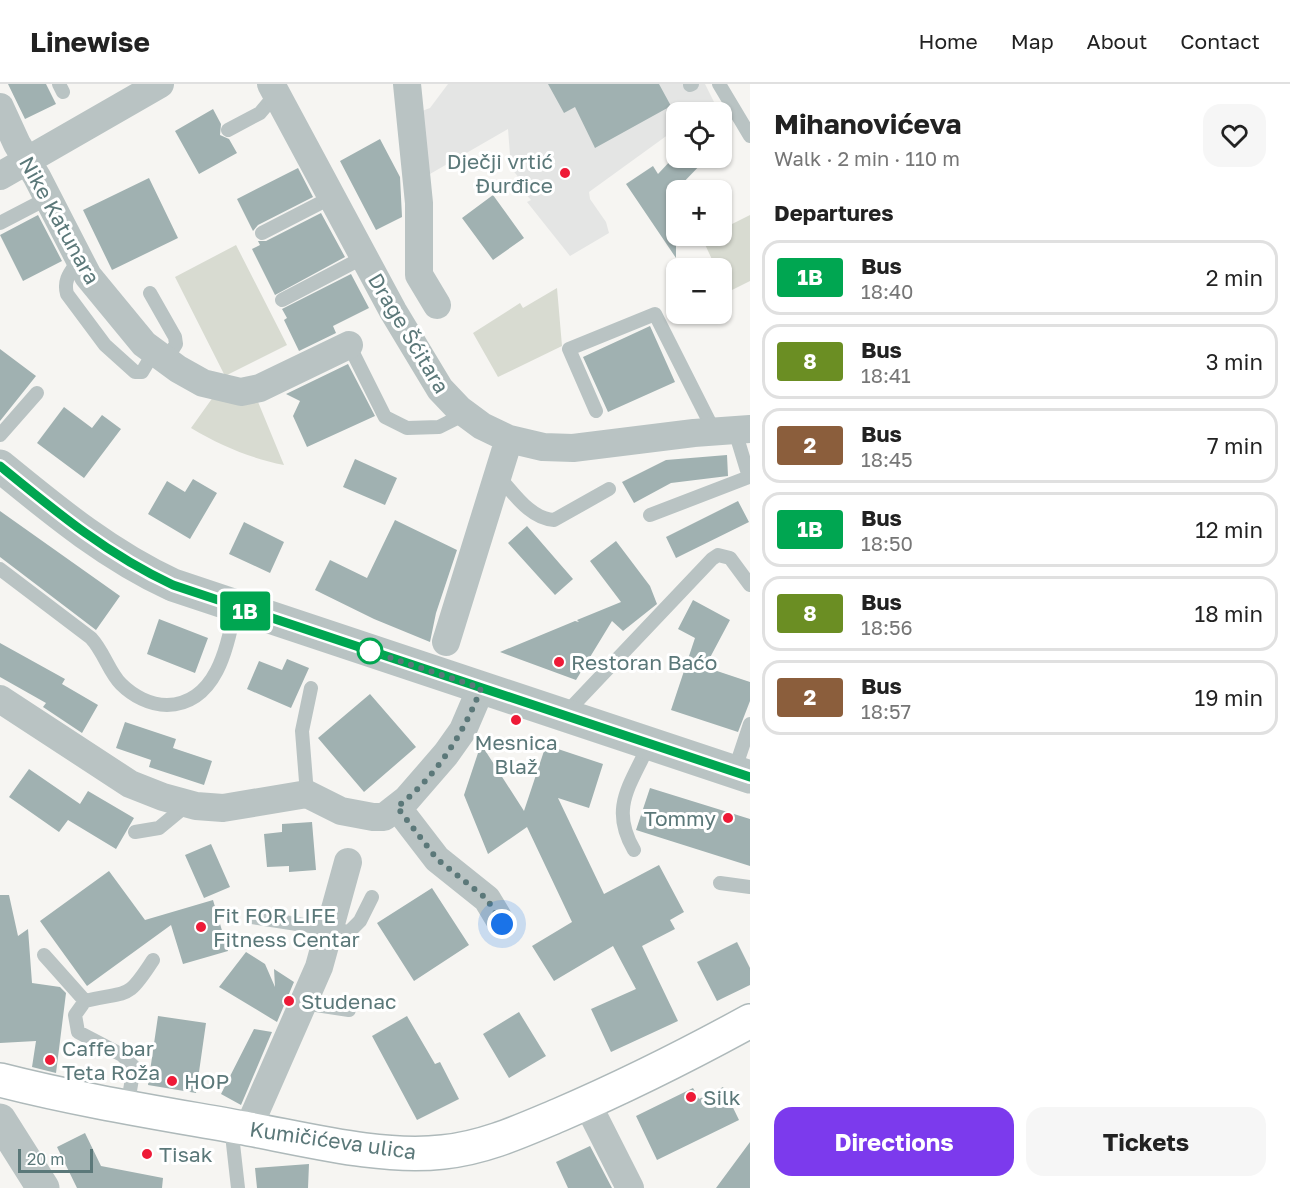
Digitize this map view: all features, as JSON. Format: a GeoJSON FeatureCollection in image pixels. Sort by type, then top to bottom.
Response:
{"type":"FeatureCollection","features":[{"type":"Feature","properties":{"kind":"main road","name":"Kumičićeva ulica"},"geometry":{"type":"LineString","coordinates":[[0,1080],[60,1096],[239,1128],[376,1150],[442,1152],[475,1147],[511,1135],[587,1103],[697,1050],[750,1021]]}},
{"type":"Feature","properties":{"kind":"street"},"geometry":{"type":"LineString","coordinates":[[0,176],[160,84]]}},
{"type":"Feature","properties":{"kind":"street"},"geometry":{"type":"LineString","coordinates":[[407,84],[419,214],[420,275],[437,305]]}},
{"type":"Feature","properties":{"kind":"street","name":"Drage Šćitara"},"geometry":{"type":"LineString","coordinates":[[273,89],[364,258],[440,389],[465,414],[482,426],[509,439],[543,447],[573,448],[733,430]]}},
{"type":"Feature","properties":{"kind":"street","name":"Nike Katunara"},"geometry":{"type":"LineString","coordinates":[[0,107],[87,276],[144,344],[160,356],[203,383],[241,392],[260,388],[350,345]]}},
{"type":"Feature","properties":{"kind":"street"},"geometry":{"type":"LineString","coordinates":[[446,642],[509,439]]}},
{"type":"Feature","properties":{"kind":"street"},"geometry":{"type":"LineString","coordinates":[[0,466],[74,526],[117,556],[173,585],[236,608],[742,775]]}},
{"type":"Feature","properties":{"kind":"street"},"geometry":{"type":"LineString","coordinates":[[0,699],[130,784],[188,804],[223,808],[307,794],[357,816],[384,817],[407,799],[458,737],[481,688]]}},
{"type":"Feature","properties":{"kind":"street"},"geometry":{"type":"LineString","coordinates":[[397,807],[437,859],[487,899],[502,924]]}},
{"type":"Feature","properties":{"kind":"street"},"geometry":{"type":"LineString","coordinates":[[239,1128],[319,967],[348,862]]}},
{"type":"Feature","properties":{"kind":"street"},"geometry":{"type":"LineString","coordinates":[[587,1103],[630,1188]]}},
{"type":"Feature","properties":{"kind":"street"},"geometry":{"type":"LineString","coordinates":[[0,1120],[43,1188]]}},
{"type":"Feature","properties":{"kind":"lane"},"geometry":{"type":"LineString","coordinates":[[719,84],[750,136]]}},
{"type":"Feature","properties":{"kind":"lane"},"geometry":{"type":"LineString","coordinates":[[228,130],[260,113],[273,89]]}},
{"type":"Feature","properties":{"kind":"lane"},"geometry":{"type":"LineString","coordinates":[[262,233],[332,197]]}},
{"type":"Feature","properties":{"kind":"lane"},"geometry":{"type":"LineString","coordinates":[[0,223],[48,198]]}},
{"type":"Feature","properties":{"kind":"lane"},"geometry":{"type":"LineString","coordinates":[[282,300],[364,258]]}},
{"type":"Feature","properties":{"kind":"lane"},"geometry":{"type":"LineString","coordinates":[[150,294],[175,337],[176,344],[160,356]]}},
{"type":"Feature","properties":{"kind":"lane"},"geometry":{"type":"LineString","coordinates":[[596,411],[569,349],[655,314],[733,430],[750,477],[650,515]]}},
{"type":"Feature","properties":{"kind":"lane"},"geometry":{"type":"LineString","coordinates":[[350,345],[385,417],[407,428],[429,428],[439,427],[465,414]]}},
{"type":"Feature","properties":{"kind":"lane"},"geometry":{"type":"LineString","coordinates":[[0,435],[37,393]]}},
{"type":"Feature","properties":{"kind":"lane"},"geometry":{"type":"LineString","coordinates":[[498,476],[536,515],[549,520],[554,520],[609,489]]}},
{"type":"Feature","properties":{"kind":"lane"},"geometry":{"type":"LineString","coordinates":[[564,715],[712,559],[718,555],[730,558],[750,585]]}},
{"type":"Feature","properties":{"kind":"lane"},"geometry":{"type":"LineString","coordinates":[[0,569],[91,638],[102,650],[119,682],[133,694],[149,702],[162,705],[180,705],[209,684],[220,666],[236,608]]}},
{"type":"Feature","properties":{"kind":"lane"},"geometry":{"type":"LineString","coordinates":[[307,794],[302,732],[303,714],[311,688]]}},
{"type":"Feature","properties":{"kind":"lane"},"geometry":{"type":"LineString","coordinates":[[742,775],[750,724]]}},
{"type":"Feature","properties":{"kind":"lane"},"geometry":{"type":"LineString","coordinates":[[634,850],[624,834],[621,819],[622,805],[650,744]]}},
{"type":"Feature","properties":{"kind":"lane"},"geometry":{"type":"LineString","coordinates":[[135,832],[159,828],[188,804]]}},
{"type":"Feature","properties":{"kind":"lane"},"geometry":{"type":"LineString","coordinates":[[720,883],[750,887]]}},
{"type":"Feature","properties":{"kind":"lane"},"geometry":{"type":"LineString","coordinates":[[252,917],[349,932],[360,921],[372,897]]}},
{"type":"Feature","properties":{"kind":"lane"},"geometry":{"type":"LineString","coordinates":[[44,955],[85,1001]]}},
{"type":"Feature","properties":{"kind":"lane"},"geometry":{"type":"LineString","coordinates":[[127,1108],[134,1067],[123,1055],[78,1032],[75,1015],[85,1001],[127,993],[137,985],[153,960]]}},
{"type":"Feature","properties":{"kind":"lane"},"geometry":{"type":"LineString","coordinates":[[303,1003],[349,1010]]}},
{"type":"Feature","properties":{"kind":"lane"},"geometry":{"type":"LineString","coordinates":[[238,1188],[239,1128]]}},
{"type":"Feature","properties":{"kind":"shaded area","name":"Dječji vrtić Đurđice"},"geometry":{"type":"Polygon","coordinates":[[[448,84],[705,84],[714,102],[666,102],[666,136],[589,192],[590,199],[606,222],[609,233],[570,256],[527,202],[531,200],[525,193],[528,189],[511,168],[508,129],[423,178],[422,111],[430,108],[448,84]]]}},
{"type":"Feature","properties":{"kind":"shaded area"},"geometry":{"type":"Polygon","coordinates":[[[750,215],[750,281],[732,290],[732,258],[711,258],[706,246],[732,246],[732,224],[750,215]]]}},
{"type":"Feature","properties":{"kind":"shaded area"},"geometry":{"type":"Polygon","coordinates":[[[236,245],[287,345],[225,376],[175,277],[236,245]]]}},
{"type":"Feature","properties":{"kind":"shaded area"},"geometry":{"type":"Polygon","coordinates":[[[557,288],[562,346],[498,377],[473,333],[520,303],[523,308],[557,288]]]}},
{"type":"Feature","properties":{"kind":"shaded area"},"geometry":{"type":"Polygon","coordinates":[[[216,393],[256,397],[284,465],[236,451],[191,428],[216,393]]]}},
{"type":"Feature","properties":{"kind":"building"},"geometry":{"type":"Polygon","coordinates":[[[8,84],[46,84],[56,104],[25,119],[8,84]]]}},
{"type":"Feature","properties":{"kind":"building"},"geometry":{"type":"Polygon","coordinates":[[[548,84],[659,84],[669,102],[666,102],[666,109],[595,148],[575,107],[564,113],[548,84]]]}},
{"type":"Feature","properties":{"kind":"building"},"geometry":{"type":"Polygon","coordinates":[[[213,109],[221,124],[220,135],[229,139],[237,153],[199,174],[175,131],[213,109]]]}},
{"type":"Feature","properties":{"kind":"building"},"geometry":{"type":"Polygon","coordinates":[[[380,139],[400,177],[402,217],[376,230],[340,161],[380,139]]]}},
{"type":"Feature","properties":{"kind":"building"},"geometry":{"type":"Polygon","coordinates":[[[666,165],[666,168],[697,168],[686,180],[666,180],[666,243],[626,184],[653,166],[658,174],[666,165]]]}},
{"type":"Feature","properties":{"kind":"building"},"geometry":{"type":"Polygon","coordinates":[[[298,168],[313,197],[258,225],[253,231],[237,199],[298,168]]]}},
{"type":"Feature","properties":{"kind":"building"},"geometry":{"type":"Polygon","coordinates":[[[149,178],[178,238],[112,270],[83,210],[149,178]]]}},
{"type":"Feature","properties":{"kind":"building"},"geometry":{"type":"Polygon","coordinates":[[[493,195],[524,238],[493,260],[462,218],[493,195]]]}},
{"type":"Feature","properties":{"kind":"building"},"geometry":{"type":"Polygon","coordinates":[[[321,213],[345,257],[275,295],[252,249],[260,245],[258,241],[266,241],[321,213]]]}},
{"type":"Feature","properties":{"kind":"building"},"geometry":{"type":"Polygon","coordinates":[[[38,215],[62,261],[23,281],[0,235],[38,215]]]}},
{"type":"Feature","properties":{"kind":"building"},"geometry":{"type":"Polygon","coordinates":[[[668,246],[676,246],[676,258],[668,246]]]}},
{"type":"Feature","properties":{"kind":"building"},"geometry":{"type":"Polygon","coordinates":[[[351,274],[369,308],[333,326],[336,333],[299,351],[284,320],[287,318],[282,309],[351,274]]]}},
{"type":"Feature","properties":{"kind":"building"},"geometry":{"type":"Polygon","coordinates":[[[650,326],[675,382],[608,412],[583,357],[650,326]]]}},
{"type":"Feature","properties":{"kind":"building"},"geometry":{"type":"Polygon","coordinates":[[[0,349],[36,376],[0,421],[0,349]]]}},
{"type":"Feature","properties":{"kind":"building"},"geometry":{"type":"Polygon","coordinates":[[[348,364],[375,416],[307,447],[293,416],[300,401],[286,394],[348,364]]]}},
{"type":"Feature","properties":{"kind":"building"},"geometry":{"type":"Polygon","coordinates":[[[64,407],[92,428],[102,415],[121,429],[84,478],[37,443],[64,407]]]}},
{"type":"Feature","properties":{"kind":"building"},"geometry":{"type":"Polygon","coordinates":[[[727,455],[728,476],[671,483],[634,503],[622,482],[666,460],[727,455]]]}},
{"type":"Feature","properties":{"kind":"building"},"geometry":{"type":"Polygon","coordinates":[[[355,459],[397,478],[385,505],[343,487],[355,459]]]}},
{"type":"Feature","properties":{"kind":"building"},"geometry":{"type":"Polygon","coordinates":[[[193,479],[217,493],[190,539],[148,514],[167,481],[185,492],[193,479]]]}},
{"type":"Feature","properties":{"kind":"building"},"geometry":{"type":"Polygon","coordinates":[[[738,501],[749,522],[676,558],[666,537],[738,501]]]}},
{"type":"Feature","properties":{"kind":"building"},"geometry":{"type":"Polygon","coordinates":[[[0,511],[120,596],[96,630],[0,557],[0,511]]]}},
{"type":"Feature","properties":{"kind":"building"},"geometry":{"type":"Polygon","coordinates":[[[395,520],[457,550],[436,613],[430,642],[374,619],[315,590],[330,560],[367,578],[395,520]]]}},
{"type":"Feature","properties":{"kind":"building"},"geometry":{"type":"Polygon","coordinates":[[[244,522],[284,542],[270,573],[229,554],[244,522]]]}},
{"type":"Feature","properties":{"kind":"building"},"geometry":{"type":"Polygon","coordinates":[[[527,526],[573,579],[555,595],[508,543],[527,526]]]}},
{"type":"Feature","properties":{"kind":"building"},"geometry":{"type":"Polygon","coordinates":[[[616,541],[650,586],[657,604],[623,631],[612,621],[576,680],[500,652],[575,621],[579,622],[577,620],[621,602],[590,561],[616,541]]]}},
{"type":"Feature","properties":{"kind":"building"},"geometry":{"type":"Polygon","coordinates":[[[693,600],[730,620],[705,667],[750,682],[750,701],[738,732],[671,710],[695,638],[678,629],[693,600]]]}},
{"type":"Feature","properties":{"kind":"building"},"geometry":{"type":"Polygon","coordinates":[[[159,619],[208,638],[195,673],[147,654],[159,619]]]}},
{"type":"Feature","properties":{"kind":"building"},"geometry":{"type":"Polygon","coordinates":[[[0,643],[65,679],[62,684],[98,705],[82,733],[43,707],[46,703],[0,677],[0,643]]]}},
{"type":"Feature","properties":{"kind":"building"},"geometry":{"type":"Polygon","coordinates":[[[287,659],[309,668],[291,708],[247,689],[259,661],[282,670],[287,659]]]}},
{"type":"Feature","properties":{"kind":"building"},"geometry":{"type":"Polygon","coordinates":[[[370,694],[416,747],[364,792],[318,738],[370,694]]]}},
{"type":"Feature","properties":{"kind":"building"},"geometry":{"type":"Polygon","coordinates":[[[125,722],[176,739],[173,748],[212,761],[204,785],[149,767],[151,760],[116,748],[125,722]]]}},
{"type":"Feature","properties":{"kind":"building"},"geometry":{"type":"Polygon","coordinates":[[[481,744],[524,811],[546,745],[603,764],[589,808],[558,798],[604,894],[659,865],[684,912],[670,920],[675,929],[642,946],[678,1021],[611,1052],[591,1009],[636,989],[613,946],[554,981],[532,946],[572,922],[527,827],[488,854],[464,795],[481,744]]]}},
{"type":"Feature","properties":{"kind":"building"},"geometry":{"type":"Polygon","coordinates":[[[29,769],[80,804],[88,791],[134,818],[116,849],[68,820],[59,832],[9,797],[29,769]]]}},
{"type":"Feature","properties":{"kind":"building"},"geometry":{"type":"Polygon","coordinates":[[[650,788],[750,819],[750,866],[636,830],[650,788]]]}},
{"type":"Feature","properties":{"kind":"building"},"geometry":{"type":"Polygon","coordinates":[[[312,822],[316,870],[289,872],[289,866],[267,867],[264,834],[282,832],[282,824],[312,822]]]}},
{"type":"Feature","properties":{"kind":"building"},"geometry":{"type":"Polygon","coordinates":[[[211,844],[230,887],[204,898],[185,855],[211,844]]]}},
{"type":"Feature","properties":{"kind":"building"},"geometry":{"type":"Polygon","coordinates":[[[109,871],[145,920],[213,900],[228,951],[183,964],[171,925],[87,986],[40,921],[109,871]]]}},
{"type":"Feature","properties":{"kind":"building"},"geometry":{"type":"Polygon","coordinates":[[[432,888],[469,945],[414,981],[377,923],[432,888]]]}},
{"type":"Feature","properties":{"kind":"building"},"geometry":{"type":"Polygon","coordinates":[[[0,895],[9,895],[18,936],[28,929],[32,983],[60,987],[66,993],[56,1073],[32,1067],[36,1041],[0,1043],[0,895]]]}},
{"type":"Feature","properties":{"kind":"building"},"geometry":{"type":"Polygon","coordinates":[[[737,942],[750,968],[750,985],[717,1001],[697,962],[737,942]]]}},
{"type":"Feature","properties":{"kind":"building"},"geometry":{"type":"Polygon","coordinates":[[[246,952],[265,964],[275,987],[274,969],[294,982],[277,1022],[219,987],[246,952]]]}},
{"type":"Feature","properties":{"kind":"building"},"geometry":{"type":"Polygon","coordinates":[[[519,1012],[546,1056],[509,1078],[483,1034],[519,1012]]]}},
{"type":"Feature","properties":{"kind":"building"},"geometry":{"type":"Polygon","coordinates":[[[158,1016],[206,1023],[196,1093],[148,1085],[158,1016]]]}},
{"type":"Feature","properties":{"kind":"building"},"geometry":{"type":"Polygon","coordinates":[[[407,1016],[435,1064],[440,1062],[459,1099],[417,1120],[372,1036],[407,1016]]]}},
{"type":"Feature","properties":{"kind":"building"},"geometry":{"type":"Polygon","coordinates":[[[254,1029],[272,1032],[241,1105],[221,1094],[254,1029]]]}},
{"type":"Feature","properties":{"kind":"building"},"geometry":{"type":"Polygon","coordinates":[[[723,1087],[739,1120],[657,1160],[636,1116],[693,1088],[699,1099],[723,1087]]]}},
{"type":"Feature","properties":{"kind":"building"},"geometry":{"type":"Polygon","coordinates":[[[85,1133],[101,1166],[163,1178],[162,1188],[77,1188],[57,1147],[85,1133]]]}},
{"type":"Feature","properties":{"kind":"building"},"geometry":{"type":"Polygon","coordinates":[[[750,1142],[750,1188],[716,1188],[750,1142]]]}},
{"type":"Feature","properties":{"kind":"building"},"geometry":{"type":"Polygon","coordinates":[[[590,1146],[612,1188],[568,1188],[556,1162],[590,1146]]]}},
{"type":"Feature","properties":{"kind":"building"},"geometry":{"type":"Polygon","coordinates":[[[309,1164],[308,1188],[257,1188],[255,1168],[309,1164]]]}},
{"type":"Feature","properties":{"kind":"bus line","name":"1B"},"geometry":{"type":"LineString","coordinates":[[0,466],[74,526],[117,556],[173,585],[236,608],[750,777]]}},
{"type":"Feature","properties":{"kind":"place","name":"Dječji vrtić Đurđice"},"geometry":{"type":"Point","coordinates":[565,173]}},
{"type":"Feature","properties":{"kind":"place","name":"Restoran Baćo"},"geometry":{"type":"Point","coordinates":[559,662]}},
{"type":"Feature","properties":{"kind":"place","name":"Mesnica Blaž"},"geometry":{"type":"Point","coordinates":[516,720]}},
{"type":"Feature","properties":{"kind":"place","name":"Tommy"},"geometry":{"type":"Point","coordinates":[728,818]}},
{"type":"Feature","properties":{"kind":"place","name":"Fit FOR LIFE Fitness Centar"},"geometry":{"type":"Point","coordinates":[201,927]}},
{"type":"Feature","properties":{"kind":"place","name":"Studenac"},"geometry":{"type":"Point","coordinates":[289,1001]}},
{"type":"Feature","properties":{"kind":"place","name":"Caffe bar Teta Roža"},"geometry":{"type":"Point","coordinates":[50,1060]}},
{"type":"Feature","properties":{"kind":"place","name":"HOP"},"geometry":{"type":"Point","coordinates":[172,1081]}},
{"type":"Feature","properties":{"kind":"place","name":"Silk"},"geometry":{"type":"Point","coordinates":[691,1097]}},
{"type":"Feature","properties":{"kind":"place","name":"Tisak"},"geometry":{"type":"Point","coordinates":[147,1154]}},
{"type":"Feature","properties":{"kind":"route"},"geometry":{"type":"LineString","coordinates":[[370,651],[481,688],[463,730],[446,754],[407,799],[397,807],[437,859],[459,879],[487,899],[502,924]]}}]}
